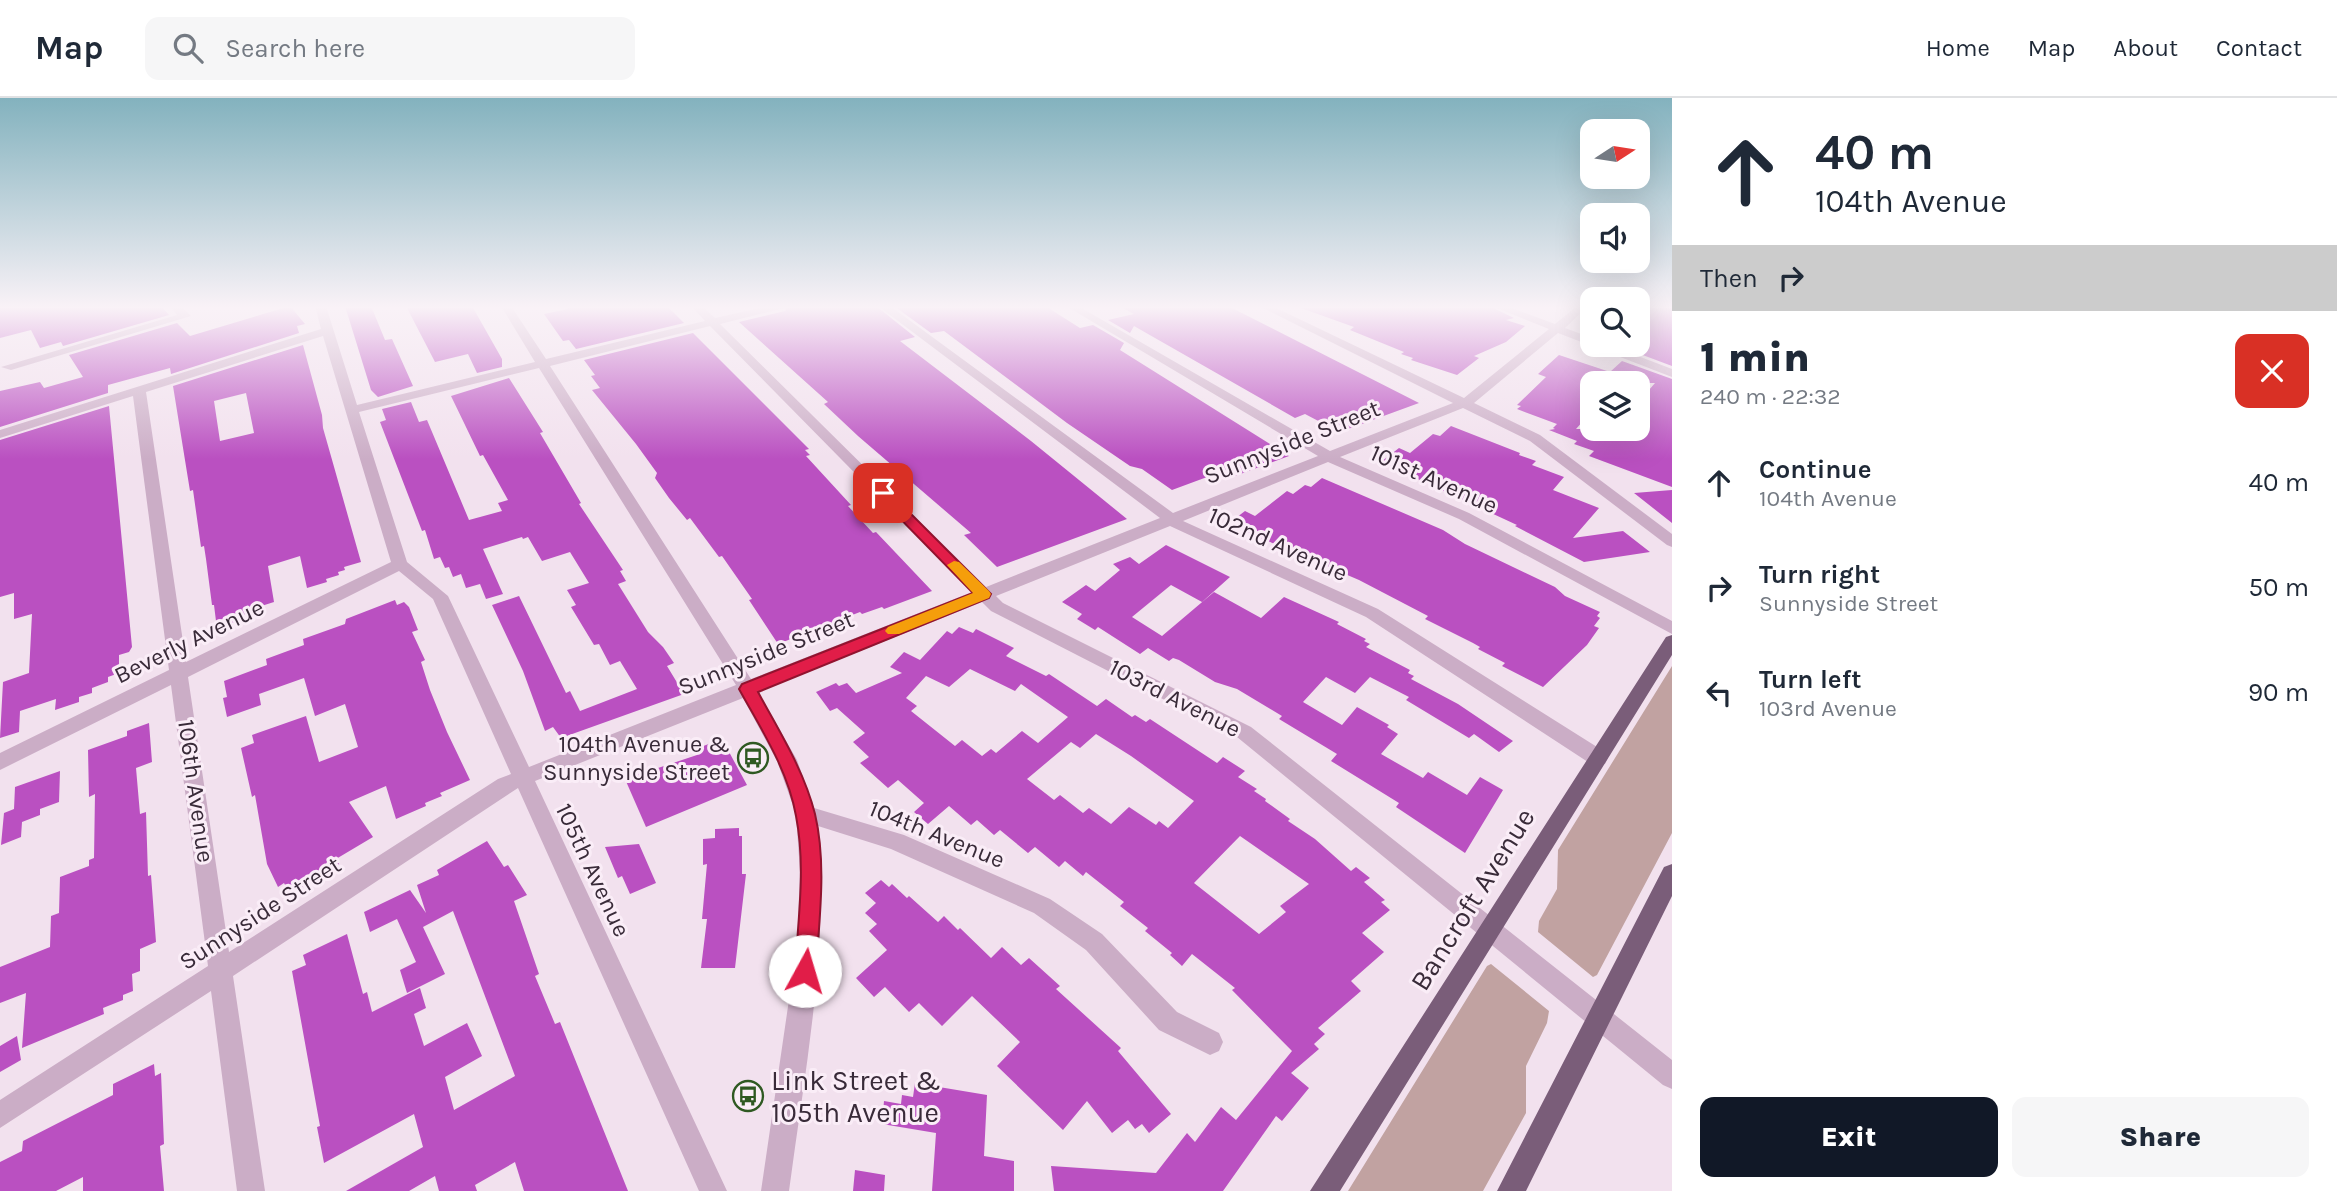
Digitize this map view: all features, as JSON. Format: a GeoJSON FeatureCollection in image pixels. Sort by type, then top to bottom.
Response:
{"type":"FeatureCollection","features":[{"type":"Feature","properties":{"kind":"main road","name":"Bancroft Avenue"},"geometry":{"type":"LineString","coordinates":[[1324,1191],[1672,640]]}},
{"type":"Feature","properties":{"kind":"main road"},"geometry":{"type":"LineString","coordinates":[[1511,1191],[1672,874]]}},
{"type":"Feature","properties":{"kind":"street"},"geometry":{"type":"LineString","coordinates":[[7,367],[42,357]]}},
{"type":"Feature","properties":{"kind":"street"},"geometry":{"type":"LineString","coordinates":[[0,434],[244,357]]}},
{"type":"Feature","properties":{"kind":"street"},"geometry":{"type":"LineString","coordinates":[[335,357],[400,564]]}},
{"type":"Feature","properties":{"kind":"street"},"geometry":{"type":"LineString","coordinates":[[538,357],[748,689],[787,760],[806,814],[811,872],[809,946],[775,1191]]}},
{"type":"Feature","properties":{"kind":"street"},"geometry":{"type":"LineString","coordinates":[[352,410],[570,357]]}},
{"type":"Feature","properties":{"kind":"street","name":"103rd Avenue"},"geometry":{"type":"LineString","coordinates":[[748,357],[998,607],[1244,732],[1672,1076]]}},
{"type":"Feature","properties":{"kind":"street","name":"102nd Avenue"},"geometry":{"type":"LineString","coordinates":[[952,357],[1170,519],[1196,534],[1372,613],[1598,758]]}},
{"type":"Feature","properties":{"kind":"street","name":"101st Avenue"},"geometry":{"type":"LineString","coordinates":[[1158,357],[1328,456],[1464,516],[1672,628]]}},
{"type":"Feature","properties":{"kind":"street"},"geometry":{"type":"LineString","coordinates":[[1369,357],[1535,438],[1672,542]]}},
{"type":"Feature","properties":{"kind":"street","name":"Sunnyside Street"},"geometry":{"type":"LineString","coordinates":[[0,1115],[505,785],[1464,403],[1479,396],[1524,357]]}},
{"type":"Feature","properties":{"kind":"street"},"geometry":{"type":"LineString","coordinates":[[1630,357],[1672,373]]}},
{"type":"Feature","properties":{"kind":"street","name":"106th Avenue"},"geometry":{"type":"LineString","coordinates":[[139,390],[181,674],[251,1191]]}},
{"type":"Feature","properties":{"kind":"street","name":"Beverly Avenue"},"geometry":{"type":"LineString","coordinates":[[0,762],[400,564]]}},
{"type":"Feature","properties":{"kind":"street","name":"105th Avenue"},"geometry":{"type":"LineString","coordinates":[[400,564],[440,596],[713,1191]]}},
{"type":"Feature","properties":{"kind":"street","name":"104th Avenue"},"geometry":{"type":"LineString","coordinates":[[806,814],[897,841],[1042,906],[1094,942],[1168,1021],[1210,1042]]}},
{"type":"Feature","properties":{"kind":"shaded area"},"geometry":{"type":"Polygon","coordinates":[[[1672,666],[1672,833],[1597,975],[1593,977],[1538,932],[1539,921],[1557,889],[1558,850],[1672,666]]]}},
{"type":"Feature","properties":{"kind":"shaded area"},"geometry":{"type":"Polygon","coordinates":[[[1491,964],[1549,1011],[1547,1023],[1526,1066],[1526,1113],[1483,1191],[1348,1191],[1487,966],[1491,964]]]}},
{"type":"Feature","properties":{"kind":"building"},"geometry":{"type":"Polygon","coordinates":[[[70,357],[224,357],[171,374],[170,368],[108,385],[108,393],[0,427],[0,391],[40,382],[44,388],[83,377],[70,357]]]}},
{"type":"Feature","properties":{"kind":"building"},"geometry":{"type":"Polygon","coordinates":[[[265,357],[306,357],[323,428],[361,562],[344,567],[345,570],[338,572],[339,575],[326,579],[327,582],[307,588],[300,556],[268,566],[274,602],[240,616],[240,621],[223,626],[223,619],[216,621],[212,605],[204,546],[201,547],[193,490],[190,491],[173,386],[265,357]],[[246,393],[214,401],[220,441],[254,433],[246,393]]]}},
{"type":"Feature","properties":{"kind":"building"},"geometry":{"type":"Polygon","coordinates":[[[361,357],[400,357],[413,386],[378,397],[371,390],[361,357]]]}},
{"type":"Feature","properties":{"kind":"building"},"geometry":{"type":"Polygon","coordinates":[[[432,357],[456,357],[435,362],[432,357]]]}},
{"type":"Feature","properties":{"kind":"building"},"geometry":{"type":"Polygon","coordinates":[[[469,357],[501,357],[502,367],[477,373],[469,357]]]}},
{"type":"Feature","properties":{"kind":"building"},"geometry":{"type":"Polygon","coordinates":[[[596,357],[717,357],[809,449],[805,450],[810,455],[806,456],[851,505],[848,506],[932,591],[884,609],[882,607],[862,614],[860,612],[778,644],[749,600],[752,599],[722,556],[719,557],[690,518],[687,520],[669,498],[655,478],[657,473],[592,390],[600,388],[591,376],[595,375],[584,360],[596,357]]]}},
{"type":"Feature","properties":{"kind":"building"},"geometry":{"type":"Polygon","coordinates":[[[778,357],[921,357],[1127,519],[997,567],[964,535],[971,533],[858,436],[824,404],[828,402],[778,357]]]}},
{"type":"Feature","properties":{"kind":"building"},"geometry":{"type":"Polygon","coordinates":[[[979,357],[1131,357],[1289,456],[1235,476],[1226,470],[1172,490],[1142,469],[1130,466],[979,357]]]}},
{"type":"Feature","properties":{"kind":"building"},"geometry":{"type":"Polygon","coordinates":[[[1188,357],[1328,357],[1419,403],[1348,429],[1335,422],[1326,425],[1305,414],[1295,418],[1188,357]]]}},
{"type":"Feature","properties":{"kind":"building"},"geometry":{"type":"Polygon","coordinates":[[[1410,357],[1479,358],[1457,375],[1411,360],[1413,358],[1410,357]]]}},
{"type":"Feature","properties":{"kind":"building"},"geometry":{"type":"Polygon","coordinates":[[[1557,357],[1565,357],[1607,371],[1580,371],[1580,424],[1576,429],[1580,429],[1580,441],[1650,441],[1650,389],[1655,383],[1650,383],[1650,371],[1672,379],[1672,487],[1589,456],[1594,451],[1574,444],[1577,441],[1549,430],[1555,429],[1553,428],[1557,424],[1517,409],[1521,406],[1517,405],[1546,377],[1538,374],[1557,357]]]}},
{"type":"Feature","properties":{"kind":"building"},"geometry":{"type":"Polygon","coordinates":[[[1648,357],[1672,357],[1672,366],[1648,357]]]}},
{"type":"Feature","properties":{"kind":"building"},"geometry":{"type":"Polygon","coordinates":[[[1622,361],[1650,371],[1611,371],[1622,361]]]}},
{"type":"Feature","properties":{"kind":"building"},"geometry":{"type":"Polygon","coordinates":[[[509,378],[543,432],[540,433],[581,503],[579,504],[623,570],[620,571],[626,581],[618,584],[648,632],[674,663],[667,666],[684,694],[561,738],[553,727],[545,731],[523,671],[492,605],[519,596],[566,693],[570,691],[580,711],[637,689],[620,661],[610,665],[599,644],[594,645],[571,607],[576,605],[567,590],[589,583],[570,552],[542,561],[528,537],[522,537],[483,549],[503,594],[486,599],[480,584],[466,588],[461,574],[453,577],[440,557],[434,559],[425,530],[422,531],[380,422],[386,420],[382,409],[411,402],[419,422],[427,420],[469,520],[502,511],[498,503],[508,500],[483,455],[480,456],[451,396],[509,378]]]}},
{"type":"Feature","properties":{"kind":"building"},"geometry":{"type":"Polygon","coordinates":[[[109,406],[132,647],[129,652],[119,655],[119,673],[108,677],[108,682],[92,688],[92,693],[79,697],[79,702],[55,710],[56,699],[20,711],[19,732],[0,738],[3,682],[29,673],[32,614],[14,619],[14,593],[0,597],[0,440],[109,406]]]}},
{"type":"Feature","properties":{"kind":"building"},"geometry":{"type":"Polygon","coordinates":[[[1451,426],[1536,461],[1532,465],[1564,477],[1553,490],[1599,508],[1573,538],[1623,531],[1650,552],[1584,562],[1515,526],[1517,525],[1381,462],[1399,448],[1410,453],[1433,434],[1440,436],[1451,426]]]}},
{"type":"Feature","properties":{"kind":"building"},"geometry":{"type":"Polygon","coordinates":[[[1322,478],[1443,530],[1465,544],[1555,587],[1565,596],[1600,612],[1597,616],[1600,618],[1594,626],[1599,628],[1587,645],[1543,687],[1502,666],[1505,663],[1478,649],[1480,647],[1425,619],[1428,616],[1359,580],[1228,524],[1245,511],[1255,516],[1287,491],[1293,494],[1305,485],[1311,487],[1322,478]]]}},
{"type":"Feature","properties":{"kind":"building"},"geometry":{"type":"Polygon","coordinates":[[[1672,490],[1672,523],[1634,493],[1672,490]]]}},
{"type":"Feature","properties":{"kind":"building"},"geometry":{"type":"Polygon","coordinates":[[[1166,545],[1230,577],[1202,602],[1171,585],[1132,617],[1162,636],[1214,592],[1261,618],[1284,597],[1339,622],[1337,624],[1366,639],[1364,641],[1370,644],[1366,647],[1410,670],[1408,673],[1414,676],[1411,679],[1458,704],[1513,741],[1499,752],[1474,734],[1469,738],[1406,700],[1409,697],[1370,677],[1355,693],[1326,677],[1303,702],[1342,725],[1357,707],[1389,725],[1387,727],[1398,734],[1381,754],[1423,778],[1428,772],[1467,795],[1480,777],[1503,790],[1465,853],[1396,807],[1399,803],[1331,761],[1337,754],[1279,719],[1282,716],[1237,689],[1215,682],[1179,660],[1173,658],[1169,661],[1148,648],[1140,654],[1098,627],[1095,630],[1077,619],[1082,614],[1062,602],[1086,585],[1095,591],[1120,570],[1113,564],[1130,557],[1139,564],[1166,545]]]}},
{"type":"Feature","properties":{"kind":"building"},"geometry":{"type":"Polygon","coordinates":[[[395,600],[397,605],[404,602],[409,607],[418,630],[412,632],[425,660],[421,662],[430,690],[470,780],[440,793],[442,796],[425,803],[426,806],[396,819],[386,786],[349,802],[373,837],[336,859],[339,864],[290,894],[284,883],[278,887],[267,864],[255,795],[252,797],[241,748],[254,743],[252,735],[306,716],[319,762],[358,747],[345,704],[315,716],[304,678],[259,694],[261,705],[227,717],[223,698],[227,697],[224,681],[267,665],[266,659],[304,645],[303,639],[345,624],[346,619],[395,600]]]}},
{"type":"Feature","properties":{"kind":"building"},"geometry":{"type":"Polygon","coordinates":[[[959,627],[973,633],[976,629],[1014,648],[1006,656],[1046,676],[1049,674],[1097,706],[1106,699],[1132,717],[1135,715],[1146,722],[1150,719],[1217,763],[1223,757],[1245,771],[1238,777],[1257,789],[1254,791],[1290,819],[1288,821],[1315,839],[1351,871],[1356,867],[1370,878],[1364,882],[1385,900],[1381,902],[1390,910],[1362,933],[1384,952],[1351,981],[1361,991],[1318,1028],[1325,1034],[1314,1044],[1319,1049],[1291,1073],[1309,1088],[1282,1121],[1276,1116],[1223,1191],[1054,1191],[1051,1166],[1156,1173],[1187,1133],[1195,1142],[1221,1107],[1236,1120],[1292,1051],[1232,990],[1235,988],[1192,954],[1182,966],[1170,955],[1172,953],[1145,931],[1148,928],[1120,906],[1124,902],[1086,872],[1083,876],[1065,861],[1059,867],[1035,847],[1028,853],[1000,830],[994,835],[977,820],[971,825],[949,806],[928,824],[914,812],[924,803],[898,780],[888,788],[860,763],[869,757],[853,742],[865,733],[837,708],[830,711],[816,692],[836,683],[839,686],[847,683],[856,693],[902,673],[890,667],[904,652],[920,660],[947,631],[952,634],[959,627]],[[970,669],[949,687],[926,676],[906,698],[917,706],[911,711],[955,746],[962,740],[982,756],[991,749],[996,753],[1022,731],[1038,743],[1068,717],[1021,684],[1015,691],[970,669]],[[1096,734],[1080,748],[1071,742],[1027,779],[1054,800],[1060,795],[1083,813],[1089,808],[1111,824],[1129,807],[1156,825],[1159,821],[1168,828],[1194,801],[1096,734]],[[1240,836],[1194,883],[1259,934],[1286,912],[1280,906],[1309,884],[1240,836]]]}},
{"type":"Feature","properties":{"kind":"building"},"geometry":{"type":"Polygon","coordinates":[[[149,723],[152,762],[136,768],[140,814],[146,812],[148,876],[151,875],[156,942],[140,949],[140,971],[132,974],[133,991],[123,995],[123,1000],[103,1008],[104,1014],[22,1048],[26,993],[0,1003],[0,967],[50,947],[51,916],[59,913],[60,877],[89,866],[89,860],[94,858],[95,794],[89,797],[88,750],[127,736],[127,731],[149,723]]]}},
{"type":"Feature","properties":{"kind":"building"},"geometry":{"type":"Polygon","coordinates":[[[722,739],[747,785],[646,827],[625,779],[697,755],[698,748],[722,739]]]}},
{"type":"Feature","properties":{"kind":"building"},"geometry":{"type":"Polygon","coordinates":[[[60,771],[59,802],[40,809],[40,815],[22,822],[21,837],[1,845],[4,813],[14,809],[15,787],[60,771]]]}},
{"type":"Feature","properties":{"kind":"building"},"geometry":{"type":"Polygon","coordinates":[[[739,828],[739,836],[742,836],[742,874],[746,874],[735,968],[701,968],[707,919],[702,919],[707,864],[703,865],[703,839],[715,838],[715,829],[739,828]]]}},
{"type":"Feature","properties":{"kind":"building"},"geometry":{"type":"Polygon","coordinates":[[[487,841],[504,867],[508,865],[527,895],[514,901],[539,974],[535,976],[555,1024],[560,1022],[628,1191],[524,1191],[515,1162],[475,1185],[477,1191],[439,1191],[435,1176],[409,1191],[346,1191],[423,1147],[414,1114],[324,1163],[317,1127],[320,1126],[292,971],[306,965],[303,955],[347,934],[363,994],[367,992],[372,1012],[420,988],[426,1008],[414,1014],[424,1046],[467,1023],[482,1056],[445,1077],[454,1110],[515,1076],[453,911],[423,927],[445,974],[407,993],[400,970],[416,962],[397,919],[370,932],[364,912],[410,890],[426,913],[417,885],[439,875],[437,870],[487,841]]]}},
{"type":"Feature","properties":{"kind":"building"},"geometry":{"type":"Polygon","coordinates":[[[639,844],[656,883],[630,894],[622,876],[618,878],[605,847],[639,844]]]}},
{"type":"Feature","properties":{"kind":"building"},"geometry":{"type":"Polygon","coordinates":[[[881,880],[889,887],[892,884],[907,898],[909,896],[938,922],[944,916],[991,958],[1002,947],[1021,965],[1029,958],[1060,986],[1056,989],[1121,1048],[1118,1051],[1171,1114],[1149,1133],[1142,1124],[1135,1129],[1128,1120],[1112,1133],[1087,1101],[1063,1130],[997,1066],[1020,1042],[972,996],[942,1026],[919,1003],[909,1012],[885,987],[874,997],[856,978],[887,950],[869,931],[877,924],[865,913],[876,903],[865,893],[881,880]]]}},
{"type":"Feature","properties":{"kind":"building"},"geometry":{"type":"Polygon","coordinates":[[[17,1036],[21,1060],[0,1072],[0,1046],[17,1036]]]}},
{"type":"Feature","properties":{"kind":"building"},"geometry":{"type":"Polygon","coordinates":[[[154,1064],[155,1076],[161,1073],[164,1144],[160,1146],[164,1191],[83,1191],[83,1177],[56,1191],[0,1191],[0,1162],[22,1151],[23,1141],[113,1095],[113,1084],[154,1064]]]}},
{"type":"Feature","properties":{"kind":"building"},"geometry":{"type":"Polygon","coordinates":[[[915,1083],[987,1095],[984,1156],[1014,1161],[1014,1191],[932,1191],[936,1133],[882,1124],[884,1101],[901,1104],[902,1095],[913,1097],[915,1083]]]}},
{"type":"Feature","properties":{"kind":"building"},"geometry":{"type":"Polygon","coordinates":[[[855,1170],[885,1175],[884,1191],[853,1191],[855,1170]]]}},
{"type":"Feature","properties":{"kind":"slow traffic"},"geometry":{"type":"LineString","coordinates":[[893,631],[983,594],[954,565]]}},
{"type":"Feature","properties":{"kind":"place","name":"104th Avenue & Sunnyside Street"},"geometry":{"type":"Point","coordinates":[753,758]}},
{"type":"Feature","properties":{"kind":"place","name":"Link Street & 105th Avenue"},"geometry":{"type":"Point","coordinates":[748,1096]}},
{"type":"Feature","properties":{"kind":"route"},"geometry":{"type":"LineString","coordinates":[[805,971],[809,946],[811,872],[806,814],[787,760],[748,689],[983,594],[883,493]]}}]}
